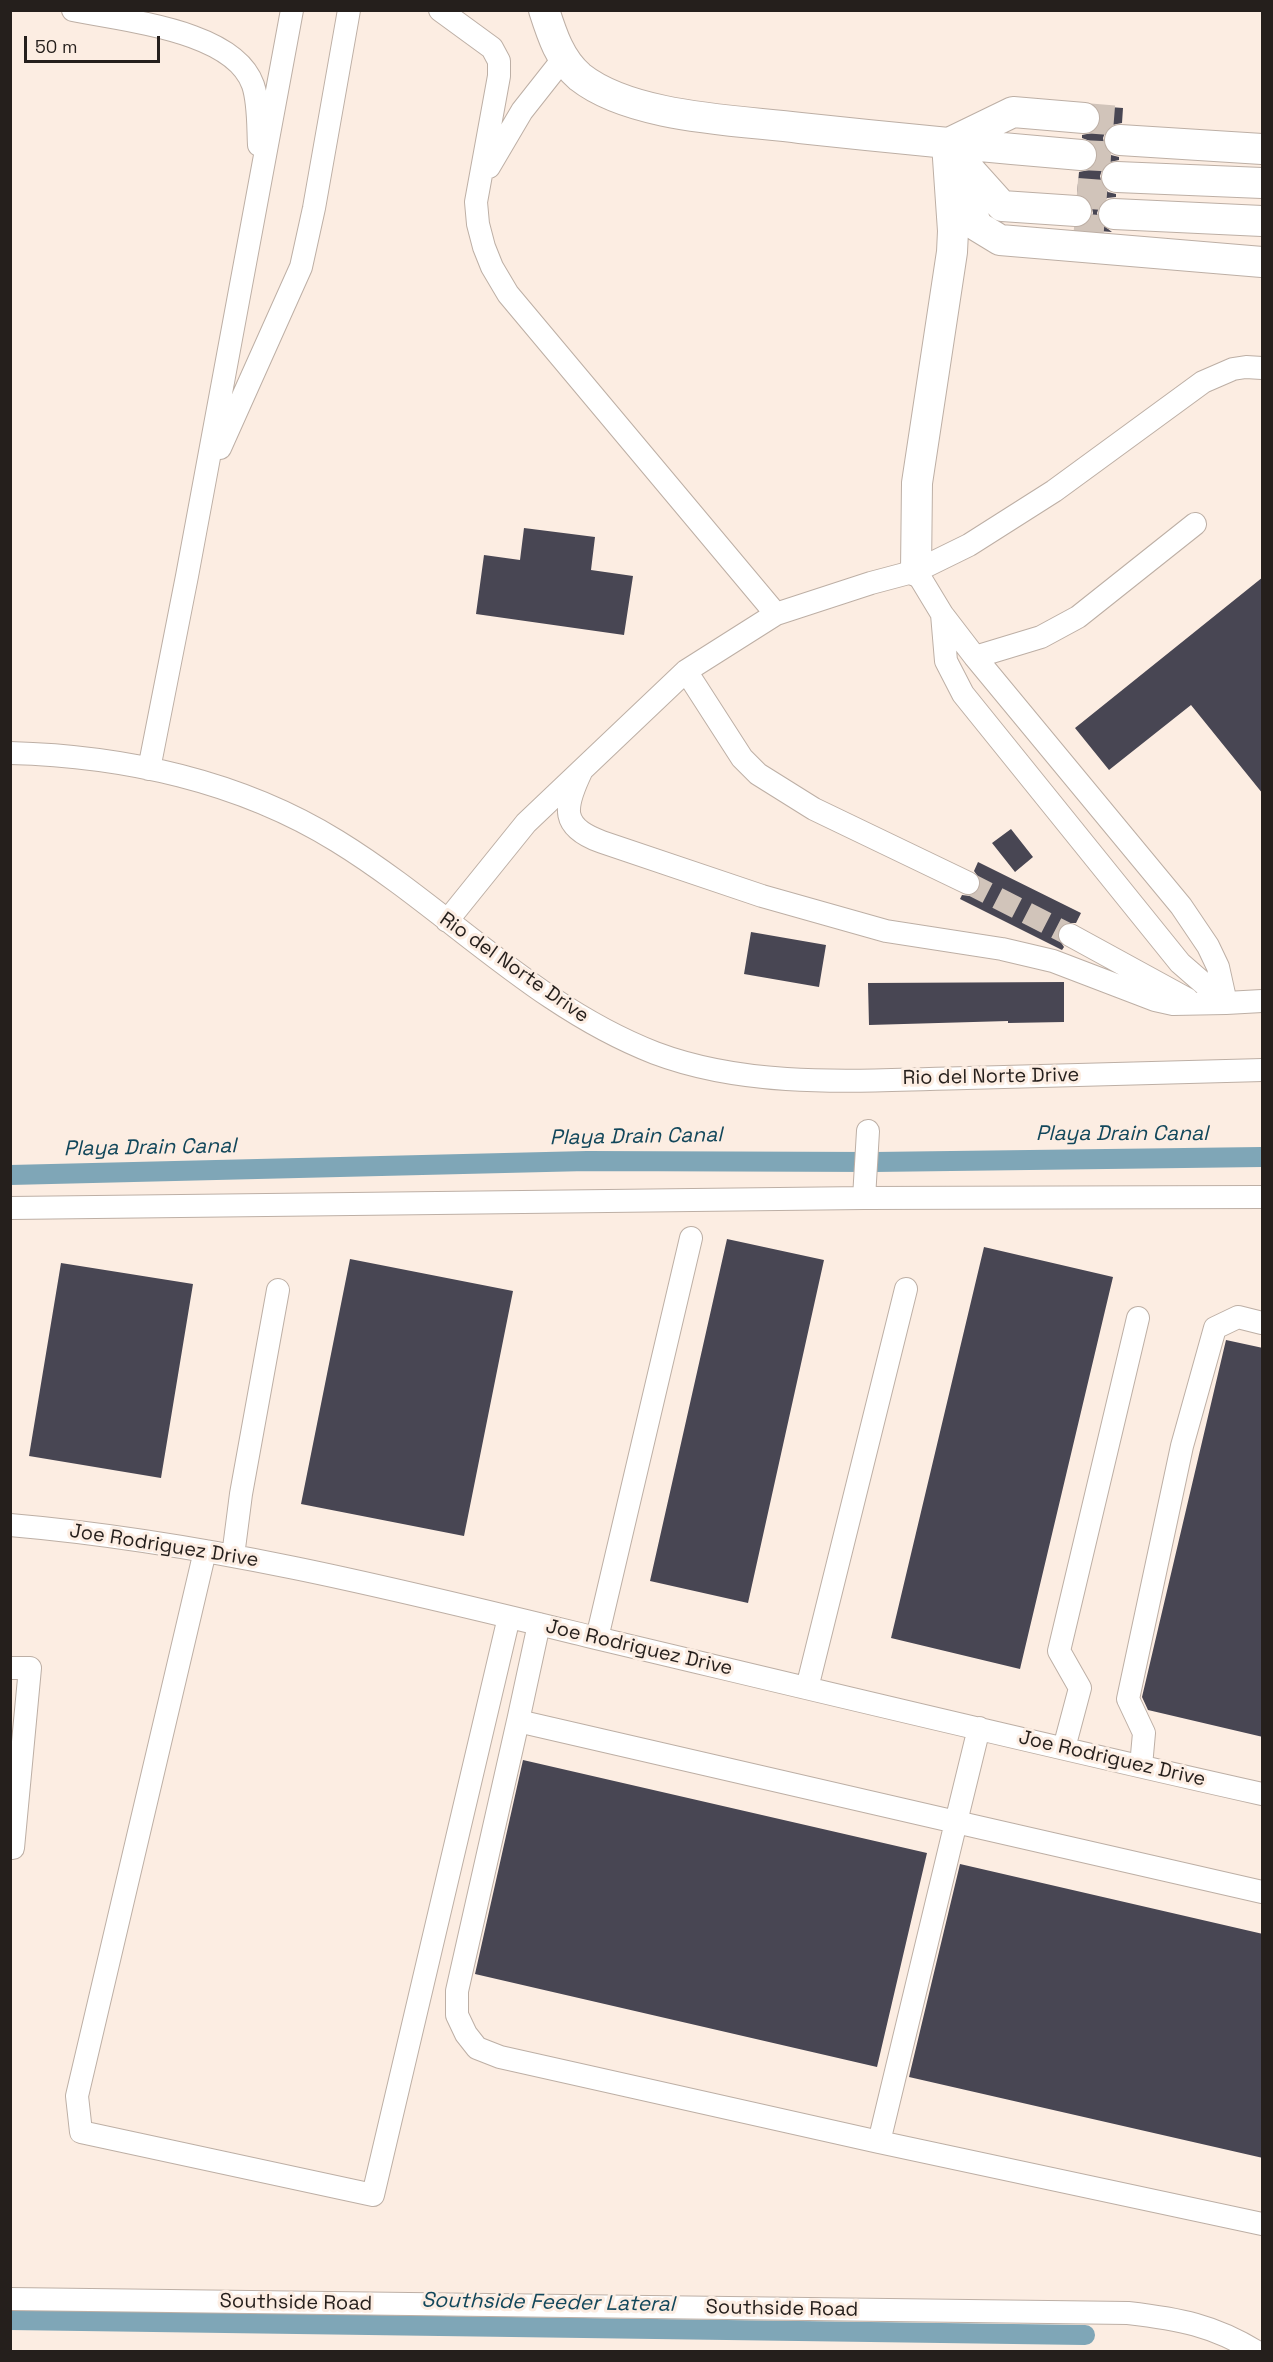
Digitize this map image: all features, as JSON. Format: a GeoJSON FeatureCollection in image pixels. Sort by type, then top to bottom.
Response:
{"type":"FeatureCollection","features":[{"type":"Feature","properties":{"kind":"main road"},"geometry":{"type":"LineString","coordinates":[[544,10],[551,34],[563,59],[580,77],[602,90],[660,110],[947,144],[1079,173],[1005,188],[947,144]]}},
{"type":"Feature","properties":{"kind":"main road"},"geometry":{"type":"LineString","coordinates":[[1117,176],[1263,130]]}},
{"type":"Feature","properties":{"kind":"main road"},"geometry":{"type":"LineString","coordinates":[[947,144],[977,226],[1000,240],[1263,262]]}},
{"type":"Feature","properties":{"kind":"main road"},"geometry":{"type":"LineString","coordinates":[[916,571],[917,483],[952,252],[953,231],[947,144]]}},
{"type":"Feature","properties":{"kind":"main road"},"geometry":{"type":"LineString","coordinates":[[1117,176],[1263,149]]}},
{"type":"Feature","properties":{"kind":"main road"},"geometry":{"type":"LineString","coordinates":[[1117,176],[1263,165]]}},
{"type":"Feature","properties":{"kind":"main road"},"geometry":{"type":"LineString","coordinates":[[1117,176],[1263,183]]}},
{"type":"Feature","properties":{"kind":"main road"},"geometry":{"type":"LineString","coordinates":[[1117,176],[1263,203]]}},
{"type":"Feature","properties":{"kind":"main road"},"geometry":{"type":"LineString","coordinates":[[1117,176],[1263,221]]}},
{"type":"Feature","properties":{"kind":"main road"},"geometry":{"type":"LineString","coordinates":[[1117,176],[1263,242]]}},
{"type":"Feature","properties":{"kind":"street"},"geometry":{"type":"LineString","coordinates":[[73,10],[181,32],[210,43],[246,70],[254,87],[262,173]]}},
{"type":"Feature","properties":{"kind":"street"},"geometry":{"type":"LineString","coordinates":[[149,768],[205,482],[292,10]]}},
{"type":"Feature","properties":{"kind":"street"},"geometry":{"type":"LineString","coordinates":[[205,482],[301,267],[314,208],[349,10]]}},
{"type":"Feature","properties":{"kind":"street"},"geometry":{"type":"LineString","coordinates":[[440,10],[492,48],[499,61],[499,76],[476,202],[478,224],[492,267],[508,294],[776,614]]}},
{"type":"Feature","properties":{"kind":"street"},"geometry":{"type":"LineString","coordinates":[[476,202],[493,158],[522,111],[563,59]]}},
{"type":"Feature","properties":{"kind":"street"},"geometry":{"type":"LineString","coordinates":[[447,921],[526,823],[686,671],[776,614],[916,571],[969,545],[1006,523],[1203,382],[1233,369],[1263,368]]}},
{"type":"Feature","properties":{"kind":"street"},"geometry":{"type":"LineString","coordinates":[[975,657],[1041,637],[1078,617],[1195,524]]}},
{"type":"Feature","properties":{"kind":"street"},"geometry":{"type":"LineString","coordinates":[[916,571],[942,614],[975,657],[1181,906],[1208,946],[1218,967],[1226,1004]]}},
{"type":"Feature","properties":{"kind":"street"},"geometry":{"type":"LineString","coordinates":[[942,614],[946,661],[963,694],[1180,963],[1226,1004]]}},
{"type":"Feature","properties":{"kind":"street"},"geometry":{"type":"LineString","coordinates":[[686,671],[742,758],[759,774],[814,809],[968,883]]}},
{"type":"Feature","properties":{"kind":"street","name":"Rio del Norte Drive"},"geometry":{"type":"LineString","coordinates":[[10,753],[79,758],[149,768],[208,783],[257,801],[346,847],[577,1016],[622,1039],[659,1054],[718,1070],[786,1078],[863,1080],[1263,1070]]}},
{"type":"Feature","properties":{"kind":"street"},"geometry":{"type":"LineString","coordinates":[[581,772],[573,790],[569,814],[577,830],[587,837],[762,896],[886,931],[1033,956],[1074,968],[1155,1000],[1173,1004],[1263,1001]]}},
{"type":"Feature","properties":{"kind":"street"},"geometry":{"type":"LineString","coordinates":[[1070,935],[1197,1005]]}},
{"type":"Feature","properties":{"kind":"street"},"geometry":{"type":"LineString","coordinates":[[864,1187],[867,1140]]}},
{"type":"Feature","properties":{"kind":"street"},"geometry":{"type":"LineString","coordinates":[[10,1208],[864,1187],[1263,1197]]}},
{"type":"Feature","properties":{"kind":"street"},"geometry":{"type":"LineString","coordinates":[[597,1638],[692,1238]]}},
{"type":"Feature","properties":{"kind":"street"},"geometry":{"type":"LineString","coordinates":[[807,1688],[906,1288]]}},
{"type":"Feature","properties":{"kind":"street"},"geometry":{"type":"LineString","coordinates":[[232,1556],[278,1290]]}},
{"type":"Feature","properties":{"kind":"street"},"geometry":{"type":"LineString","coordinates":[[1141,1766],[1144,1732],[1128,1699],[1188,1424],[1215,1328],[1238,1317],[1263,1323]]}},
{"type":"Feature","properties":{"kind":"street"},"geometry":{"type":"LineString","coordinates":[[1064,1748],[1080,1688],[1059,1651],[1138,1318]]}},
{"type":"Feature","properties":{"kind":"street","name":"Joe Rodriguez Drive"},"geometry":{"type":"LineString","coordinates":[[10,1526],[85,1532],[205,1551],[363,1582],[1263,1794]]}},
{"type":"Feature","properties":{"kind":"street"},"geometry":{"type":"LineString","coordinates":[[205,1551],[77,2096],[81,2132],[373,2194],[509,1617]]}},
{"type":"Feature","properties":{"kind":"street"},"geometry":{"type":"LineString","coordinates":[[539,1624],[457,1990],[457,2015],[466,2034],[477,2048],[500,2057],[879,2142],[1263,2224]]}},
{"type":"Feature","properties":{"kind":"street"},"geometry":{"type":"LineString","coordinates":[[10,1668],[30,1668],[13,1848],[10,1848]]}},
{"type":"Feature","properties":{"kind":"street"},"geometry":{"type":"LineString","coordinates":[[518,1721],[1263,1892]]}},
{"type":"Feature","properties":{"kind":"street"},"geometry":{"type":"LineString","coordinates":[[879,2142],[979,1728]]}},
{"type":"Feature","properties":{"kind":"street","name":"Southside Road"},"geometry":{"type":"LineString","coordinates":[[10,2299],[1128,2313],[1175,2319],[1215,2329],[1257,2352]]}},
{"type":"Feature","properties":{"kind":"building"},"geometry":{"type":"Polygon","coordinates":[[[1096,106],[1123,108],[1122,123],[1112,125],[1106,130],[1103,138],[1105,148],[1111,155],[1119,157],[1119,160],[1103,167],[1100,176],[1102,185],[1108,192],[1116,194],[1116,197],[1107,198],[1100,204],[1097,213],[1099,222],[1112,232],[1074,229],[1084,226],[1091,220],[1093,213],[1091,203],[1085,196],[1077,194],[1079,172],[1089,170],[1095,165],[1098,157],[1096,147],[1090,141],[1082,138],[1082,135],[1092,133],[1098,127],[1101,119],[1100,111],[1096,106]]]}},
{"type":"Feature","properties":{"kind":"building"},"geometry":{"type":"Polygon","coordinates":[[[524,528],[595,537],[591,570],[633,576],[624,635],[476,614],[484,555],[520,560],[524,528]]]}},
{"type":"Feature","properties":{"kind":"building"},"geometry":{"type":"Polygon","coordinates":[[[1263,577],[1263,794],[1191,705],[1109,770],[1075,728],[1263,577]]]}},
{"type":"Feature","properties":{"kind":"building"},"geometry":{"type":"Polygon","coordinates":[[[1011,829],[1033,857],[1015,872],[992,843],[1011,829]]]}},
{"type":"Feature","properties":{"kind":"building"},"geometry":{"type":"Polygon","coordinates":[[[978,862],[1081,913],[1076,923],[1064,923],[1058,929],[1057,936],[1064,947],[1062,950],[960,899],[962,895],[970,896],[980,889],[981,881],[974,871],[978,862]]]}},
{"type":"Feature","properties":{"kind":"building"},"geometry":{"type":"Polygon","coordinates":[[[751,932],[826,945],[819,987],[744,974],[751,932]]]}},
{"type":"Feature","properties":{"kind":"building"},"geometry":{"type":"Polygon","coordinates":[[[1064,982],[1064,1022],[1008,1023],[1008,1021],[869,1025],[868,983],[1064,982]]]}},
{"type":"Feature","properties":{"kind":"building"},"geometry":{"type":"Polygon","coordinates":[[[727,1239],[824,1260],[748,1603],[650,1581],[727,1239]]]}},
{"type":"Feature","properties":{"kind":"building"},"geometry":{"type":"Polygon","coordinates":[[[984,1247],[1113,1277],[1020,1669],[891,1638],[984,1247]]]}},
{"type":"Feature","properties":{"kind":"building"},"geometry":{"type":"Polygon","coordinates":[[[350,1259],[513,1291],[464,1536],[301,1504],[350,1259]]]}},
{"type":"Feature","properties":{"kind":"building"},"geometry":{"type":"Polygon","coordinates":[[[61,1263],[193,1284],[161,1478],[29,1456],[61,1263]]]}},
{"type":"Feature","properties":{"kind":"building"},"geometry":{"type":"Polygon","coordinates":[[[1226,1340],[1263,1348],[1263,1737],[1148,1710],[1142,1697],[1226,1340]]]}},
{"type":"Feature","properties":{"kind":"building"},"geometry":{"type":"Polygon","coordinates":[[[523,1760],[927,1853],[877,2067],[475,1974],[523,1760]]]}},
{"type":"Feature","properties":{"kind":"building"},"geometry":{"type":"Polygon","coordinates":[[[960,1864],[1263,1934],[1263,2158],[909,2077],[960,1864]]]}},
{"type":"Feature","properties":{"kind":"waterway","name":"Playa Drain Canal"},"geometry":{"type":"LineString","coordinates":[[10,1175],[587,1161],[874,1162],[1262,1157]]}},
{"type":"Feature","properties":{"kind":"waterway","name":"Southside Feeder Lateral"},"geometry":{"type":"LineString","coordinates":[[10,2320],[1085,2335]]}},
{"type":"Feature","properties":{"kind":"tunnel"},"geometry":{"type":"LineString","coordinates":[[1084,118],[1122,121]]}},
{"type":"Feature","properties":{"kind":"tunnel"},"geometry":{"type":"LineString","coordinates":[[1081,155],[1119,157]]}},
{"type":"Feature","properties":{"kind":"tunnel"},"geometry":{"type":"LineString","coordinates":[[1077,193],[1116,196]]}},
{"type":"Feature","properties":{"kind":"tunnel"},"geometry":{"type":"LineString","coordinates":[[1074,228],[1112,231]]}},
{"type":"Feature","properties":{"kind":"tunnel"},"geometry":{"type":"LineString","coordinates":[[968,883],[1070,935]]}}]}
